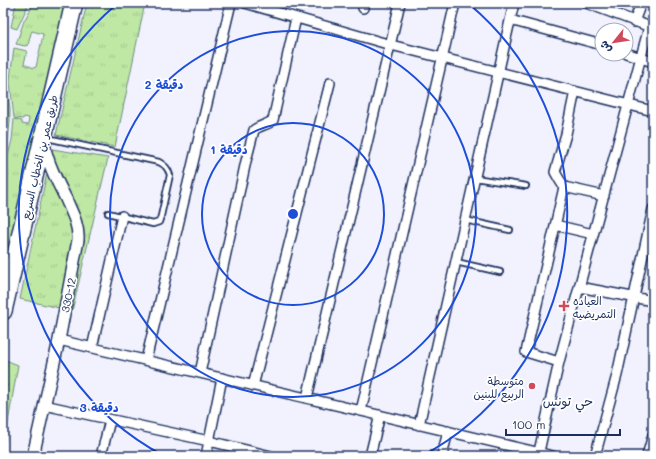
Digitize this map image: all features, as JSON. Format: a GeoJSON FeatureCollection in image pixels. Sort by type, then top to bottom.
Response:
{"type":"FeatureCollection","features":[{"type":"Feature","properties":{"kind":"highway","name":"طريق عمر بن الخطاب السريع"},"geometry":{"type":"LineString","coordinates":[[3,311],[74,3]]}},
{"type":"Feature","properties":{"kind":"street"},"geometry":{"type":"LineString","coordinates":[[146,360],[231,3]]}},
{"type":"Feature","properties":{"kind":"street"},"geometry":{"type":"LineString","coordinates":[[245,3],[390,45],[653,111]]}},
{"type":"Feature","properties":{"kind":"street"},"geometry":{"type":"LineString","coordinates":[[307,398],[400,3]]}},
{"type":"Feature","properties":{"kind":"street"},"geometry":{"type":"LineString","coordinates":[[362,411],[455,3]]}},
{"type":"Feature","properties":{"kind":"street"},"geometry":{"type":"LineString","coordinates":[[420,425],[514,3]]}},
{"type":"Feature","properties":{"kind":"street"},"geometry":{"type":"LineString","coordinates":[[538,454],[559,362],[628,105],[651,28],[634,22],[600,5],[586,3]]}},
{"type":"Feature","properties":{"kind":"street"},"geometry":{"type":"LineString","coordinates":[[634,22],[641,3]]}},
{"type":"Feature","properties":{"kind":"street"},"geometry":{"type":"LineString","coordinates":[[200,373],[244,168],[254,130],[257,127],[273,120],[296,18]]}},
{"type":"Feature","properties":{"kind":"street"},"geometry":{"type":"LineString","coordinates":[[510,20],[594,43]]}},
{"type":"Feature","properties":{"kind":"street"},"geometry":{"type":"LineString","coordinates":[[634,56],[653,62]]}},
{"type":"Feature","properties":{"kind":"street"},"geometry":{"type":"LineString","coordinates":[[253,386],[330,83]]}},
{"type":"Feature","properties":{"kind":"street"},"geometry":{"type":"LineString","coordinates":[[575,92],[566,134],[555,172],[564,187],[604,196]]}},
{"type":"Feature","properties":{"kind":"street","name":"330-12"},"geometry":{"type":"LineString","coordinates":[[33,456],[59,340],[79,235],[75,219],[49,164],[43,138]]}},
{"type":"Feature","properties":{"kind":"street"},"geometry":{"type":"LineString","coordinates":[[559,362],[526,352],[564,187]]}},
{"type":"Feature","properties":{"kind":"street"},"geometry":{"type":"LineString","coordinates":[[595,456],[617,375],[653,209]]}},
{"type":"Feature","properties":{"kind":"street"},"geometry":{"type":"LineString","coordinates":[[92,348],[122,216]]}},
{"type":"Feature","properties":{"kind":"street"},"geometry":{"type":"LineString","coordinates":[[555,225],[594,234]]}},
{"type":"Feature","properties":{"kind":"street"},"geometry":{"type":"LineString","coordinates":[[579,287],[653,302]]}},
{"type":"Feature","properties":{"kind":"street"},"geometry":{"type":"LineString","coordinates":[[59,340],[448,431],[538,454],[553,456]]}},
{"type":"Feature","properties":{"kind":"street"},"geometry":{"type":"LineString","coordinates":[[206,456],[222,378]]}},
{"type":"Feature","properties":{"kind":"street"},"geometry":{"type":"LineString","coordinates":[[44,405],[209,441],[265,455]]}},
{"type":"Feature","properties":{"kind":"street"},"geometry":{"type":"LineString","coordinates":[[370,456],[380,415]]}},
{"type":"Feature","properties":{"kind":"street"},"geometry":{"type":"LineString","coordinates":[[101,456],[110,420]]}},
{"type":"Feature","properties":{"kind":"street"},"geometry":{"type":"LineString","coordinates":[[442,456],[448,431]]}},
{"type":"Feature","properties":{"kind":"street"},"geometry":{"type":"LineString","coordinates":[[647,456],[653,435]]}},
{"type":"Feature","properties":{"kind":"lane"},"geometry":{"type":"LineString","coordinates":[[43,138],[159,162],[165,165],[170,175],[159,222],[152,224],[108,213]]}},
{"type":"Feature","properties":{"kind":"lane"},"geometry":{"type":"LineString","coordinates":[[475,178],[526,186]]}},
{"type":"Feature","properties":{"kind":"lane"},"geometry":{"type":"LineString","coordinates":[[465,220],[510,230]]}},
{"type":"Feature","properties":{"kind":"lane"},"geometry":{"type":"LineString","coordinates":[[456,262],[500,272]]}},
{"type":"Feature","properties":{"kind":"green space"},"geometry":{"type":"Polygon","coordinates":[[[16,3],[29,3],[17,29],[11,27],[16,3]]]}},
{"type":"Feature","properties":{"kind":"green space"},"geometry":{"type":"Polygon","coordinates":[[[34,3],[65,3],[3,273],[3,202],[8,175],[7,159],[12,140],[14,119],[22,121],[22,124],[28,125],[29,118],[14,118],[10,82],[11,70],[14,48],[27,51],[24,64],[34,68],[36,67],[43,34],[32,31],[28,45],[25,46],[16,44],[24,21],[34,3]]]}},
{"type":"Feature","properties":{"kind":"green space"},"geometry":{"type":"Polygon","coordinates":[[[87,3],[145,3],[115,147],[56,135],[87,3]]]}},
{"type":"Feature","properties":{"kind":"green space"},"geometry":{"type":"Polygon","coordinates":[[[3,61],[8,61],[6,83],[10,108],[10,122],[8,139],[3,156],[3,61]]]}},
{"type":"Feature","properties":{"kind":"green space"},"geometry":{"type":"Polygon","coordinates":[[[52,149],[108,158],[72,311],[20,299],[52,149]]]}},
{"type":"Feature","properties":{"kind":"green space"},"geometry":{"type":"Polygon","coordinates":[[[3,359],[18,365],[3,451],[3,359]]]}},
{"type":"Feature","properties":{"kind":"waterway"},"geometry":{"type":"LineString","coordinates":[[3,8],[4,3]]}},
{"type":"Feature","properties":{"kind":"place","name":"العياده التمريضيه"},"geometry":{"type":"Point","coordinates":[564,306]}},
{"type":"Feature","properties":{"kind":"place","name":"متوسطة الربيع للبنين"},"geometry":{"type":"Point","coordinates":[532,386]}},
{"type":"Feature","properties":{"kind":"district","name":"حي تونس"},"geometry":{"type":"Point","coordinates":[568,400]}}]}
